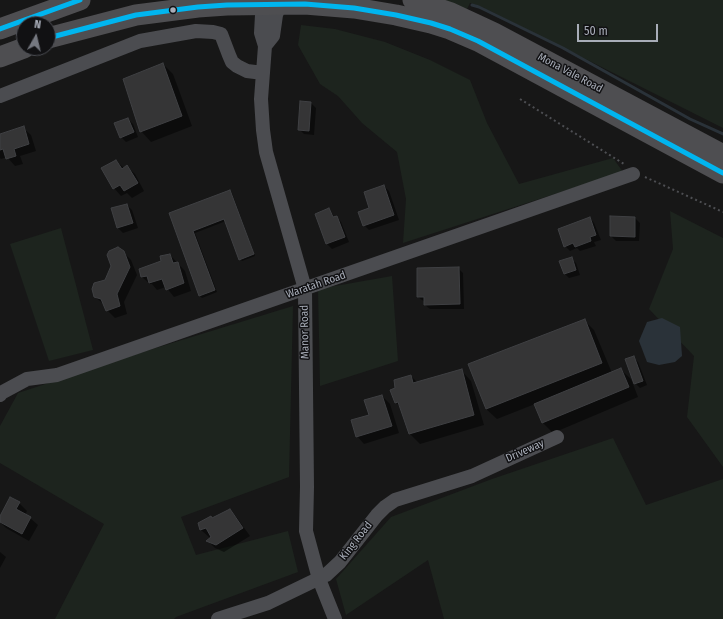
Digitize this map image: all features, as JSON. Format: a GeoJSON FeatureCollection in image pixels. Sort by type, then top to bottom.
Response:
{"type":"FeatureCollection","features":[{"type":"Feature","properties":{"kind":"highway"},"geometry":{"type":"LineString","coordinates":[[0,29],[18,21],[80,0]]}},
{"type":"Feature","properties":{"kind":"highway"},"geometry":{"type":"LineString","coordinates":[[88,0],[93,10],[99,15],[136,15]]}},
{"type":"Feature","properties":{"kind":"highway"},"geometry":{"type":"LineString","coordinates":[[56,33],[77,18],[88,0]]}},
{"type":"Feature","properties":{"kind":"highway","name":"Mona Vale Road"},"geometry":{"type":"LineString","coordinates":[[413,0],[451,13],[494,33],[723,155]]}},
{"type":"Feature","properties":{"kind":"highway","name":"Mona Vale Road"},"geometry":{"type":"LineString","coordinates":[[56,36],[136,15],[198,6],[274,2],[376,11],[414,19],[450,29],[478,41],[723,173]]}},
{"type":"Feature","properties":{"kind":"highway"},"geometry":{"type":"LineString","coordinates":[[0,57],[16,51]]}},
{"type":"Feature","properties":{"kind":"street","name":"Manor Road"},"geometry":{"type":"LineString","coordinates":[[274,2],[276,15],[273,36],[265,46],[261,112],[266,152],[305,289],[306,531],[319,579],[335,619]]}},
{"type":"Feature","properties":{"kind":"street"},"geometry":{"type":"LineString","coordinates":[[0,96],[140,41],[196,31],[221,34],[232,62],[247,71],[263,73]]}},
{"type":"Feature","properties":{"kind":"street","name":"Waratah Road"},"geometry":{"type":"LineString","coordinates":[[0,395],[26,379],[57,375],[634,172]]}},
{"type":"Feature","properties":{"kind":"street","name":"Driveway"},"geometry":{"type":"LineString","coordinates":[[494,466],[557,437]]}},
{"type":"Feature","properties":{"kind":"street","name":"King Road"},"geometry":{"type":"LineString","coordinates":[[218,619],[268,603],[326,575],[340,562],[377,515],[395,500],[472,476],[494,466]]}},
{"type":"Feature","properties":{"kind":"path"},"geometry":{"type":"LineString","coordinates":[[520,99],[634,172],[723,212]]}},
{"type":"Feature","properties":{"kind":"shaded area"},"geometry":{"type":"Polygon","coordinates":[[[440,0],[723,0],[723,128],[480,6],[470,3],[467,9],[440,0]]]}},
{"type":"Feature","properties":{"kind":"shaded area"},"geometry":{"type":"Polygon","coordinates":[[[301,25],[335,29],[385,42],[430,60],[470,80],[487,123],[519,184],[613,158],[623,172],[403,243],[406,199],[397,152],[362,123],[338,96],[320,84],[298,45],[301,25]]]}},
{"type":"Feature","properties":{"kind":"shaded area"},"geometry":{"type":"Polygon","coordinates":[[[670,211],[723,238],[723,467],[687,417],[694,356],[649,309],[673,249],[670,211]]]}},
{"type":"Feature","properties":{"kind":"shaded area"},"geometry":{"type":"Polygon","coordinates":[[[61,228],[93,350],[49,361],[10,244],[61,228]]]}},
{"type":"Feature","properties":{"kind":"shaded area"},"geometry":{"type":"Polygon","coordinates":[[[392,276],[398,361],[320,386],[318,289],[392,276]]]}},
{"type":"Feature","properties":{"kind":"shaded area"},"geometry":{"type":"Polygon","coordinates":[[[293,306],[289,477],[181,517],[196,555],[288,531],[298,572],[174,619],[55,619],[104,524],[0,463],[0,426],[18,393],[146,351],[293,306]]]}},
{"type":"Feature","properties":{"kind":"shaded area"},"geometry":{"type":"Polygon","coordinates":[[[662,318],[680,327],[682,356],[675,362],[659,365],[647,362],[639,341],[647,322],[662,318]]]}},
{"type":"Feature","properties":{"kind":"shaded area"},"geometry":{"type":"Polygon","coordinates":[[[613,438],[646,505],[723,479],[723,619],[444,619],[428,560],[346,615],[336,579],[391,517],[492,479],[613,438]]]}},
{"type":"Feature","properties":{"kind":"building"},"geometry":{"type":"Polygon","coordinates":[[[163,63],[182,116],[140,132],[123,79],[163,63]]]}},
{"type":"Feature","properties":{"kind":"building"},"geometry":{"type":"Polygon","coordinates":[[[300,101],[311,102],[309,131],[298,130],[300,101]]]}},
{"type":"Feature","properties":{"kind":"building"},"geometry":{"type":"Polygon","coordinates":[[[128,118],[134,132],[120,138],[114,123],[128,118]]]}},
{"type":"Feature","properties":{"kind":"building"},"geometry":{"type":"Polygon","coordinates":[[[24,126],[29,144],[14,149],[16,156],[6,159],[3,149],[0,150],[0,134],[24,126]]]}},
{"type":"Feature","properties":{"kind":"building"},"geometry":{"type":"Polygon","coordinates":[[[116,160],[122,169],[127,165],[138,183],[124,191],[120,185],[113,189],[101,168],[116,160]]]}},
{"type":"Feature","properties":{"kind":"building"},"geometry":{"type":"Polygon","coordinates":[[[384,185],[394,215],[363,226],[358,212],[369,208],[364,192],[384,185]]]}},
{"type":"Feature","properties":{"kind":"building"},"geometry":{"type":"Polygon","coordinates":[[[230,190],[254,254],[239,260],[224,219],[193,231],[215,290],[199,296],[169,213],[230,190]]]}},
{"type":"Feature","properties":{"kind":"building"},"geometry":{"type":"Polygon","coordinates":[[[127,204],[133,223],[117,228],[111,208],[127,204]]]}},
{"type":"Feature","properties":{"kind":"building"},"geometry":{"type":"Polygon","coordinates":[[[329,208],[333,217],[337,216],[345,237],[326,244],[315,214],[329,208]]]}},
{"type":"Feature","properties":{"kind":"building"},"geometry":{"type":"Polygon","coordinates":[[[610,216],[635,217],[635,237],[610,236],[610,216]]]}},
{"type":"Feature","properties":{"kind":"building"},"geometry":{"type":"Polygon","coordinates":[[[590,217],[596,235],[590,237],[591,241],[575,247],[573,243],[564,247],[558,229],[590,217]]]}},
{"type":"Feature","properties":{"kind":"building"},"geometry":{"type":"Polygon","coordinates":[[[118,247],[124,251],[130,267],[117,294],[120,306],[106,311],[101,299],[94,297],[92,289],[94,283],[105,280],[111,266],[107,255],[109,251],[118,247]]]}},
{"type":"Feature","properties":{"kind":"building"},"geometry":{"type":"Polygon","coordinates":[[[170,254],[173,263],[178,262],[184,283],[166,290],[162,279],[149,283],[147,276],[141,277],[139,269],[161,261],[160,256],[170,254]]]}},
{"type":"Feature","properties":{"kind":"building"},"geometry":{"type":"Polygon","coordinates":[[[572,257],[576,270],[564,274],[559,261],[572,257]]]}},
{"type":"Feature","properties":{"kind":"building"},"geometry":{"type":"Polygon","coordinates":[[[459,267],[460,304],[424,305],[424,297],[417,297],[417,268],[459,267]]]}},
{"type":"Feature","properties":{"kind":"building"},"geometry":{"type":"Polygon","coordinates":[[[585,319],[602,363],[486,409],[468,364],[585,319]]]}},
{"type":"Feature","properties":{"kind":"building"},"geometry":{"type":"Polygon","coordinates":[[[634,356],[643,381],[634,384],[625,359],[634,356]]]}},
{"type":"Feature","properties":{"kind":"building"},"geometry":{"type":"Polygon","coordinates":[[[621,368],[629,387],[542,423],[534,404],[621,368]]]}},
{"type":"Feature","properties":{"kind":"building"},"geometry":{"type":"Polygon","coordinates":[[[462,369],[474,415],[409,434],[398,402],[395,403],[390,390],[395,388],[394,380],[411,375],[413,383],[462,369]]]}},
{"type":"Feature","properties":{"kind":"building"},"geometry":{"type":"Polygon","coordinates":[[[382,395],[392,426],[356,437],[351,420],[369,415],[364,400],[382,395]]]}},
{"type":"Feature","properties":{"kind":"building"},"geometry":{"type":"Polygon","coordinates":[[[10,497],[20,502],[16,509],[31,517],[22,534],[0,522],[0,516],[10,497]]]}},
{"type":"Feature","properties":{"kind":"building"},"geometry":{"type":"Polygon","coordinates":[[[230,509],[243,528],[216,545],[206,541],[211,537],[206,528],[200,530],[198,523],[211,516],[212,518],[230,509]]]}},
{"type":"Feature","properties":{"kind":"waterway"},"geometry":{"type":"LineString","coordinates":[[472,5],[563,48],[690,119],[723,134]]}},
{"type":"Feature","properties":{"kind":"transit line"},"geometry":{"type":"LineString","coordinates":[[0,29],[80,0]]}},
{"type":"Feature","properties":{"kind":"transit line"},"geometry":{"type":"LineString","coordinates":[[56,36],[136,15],[227,5],[305,4],[354,8],[396,15],[450,29],[478,41],[723,173]]}}]}
